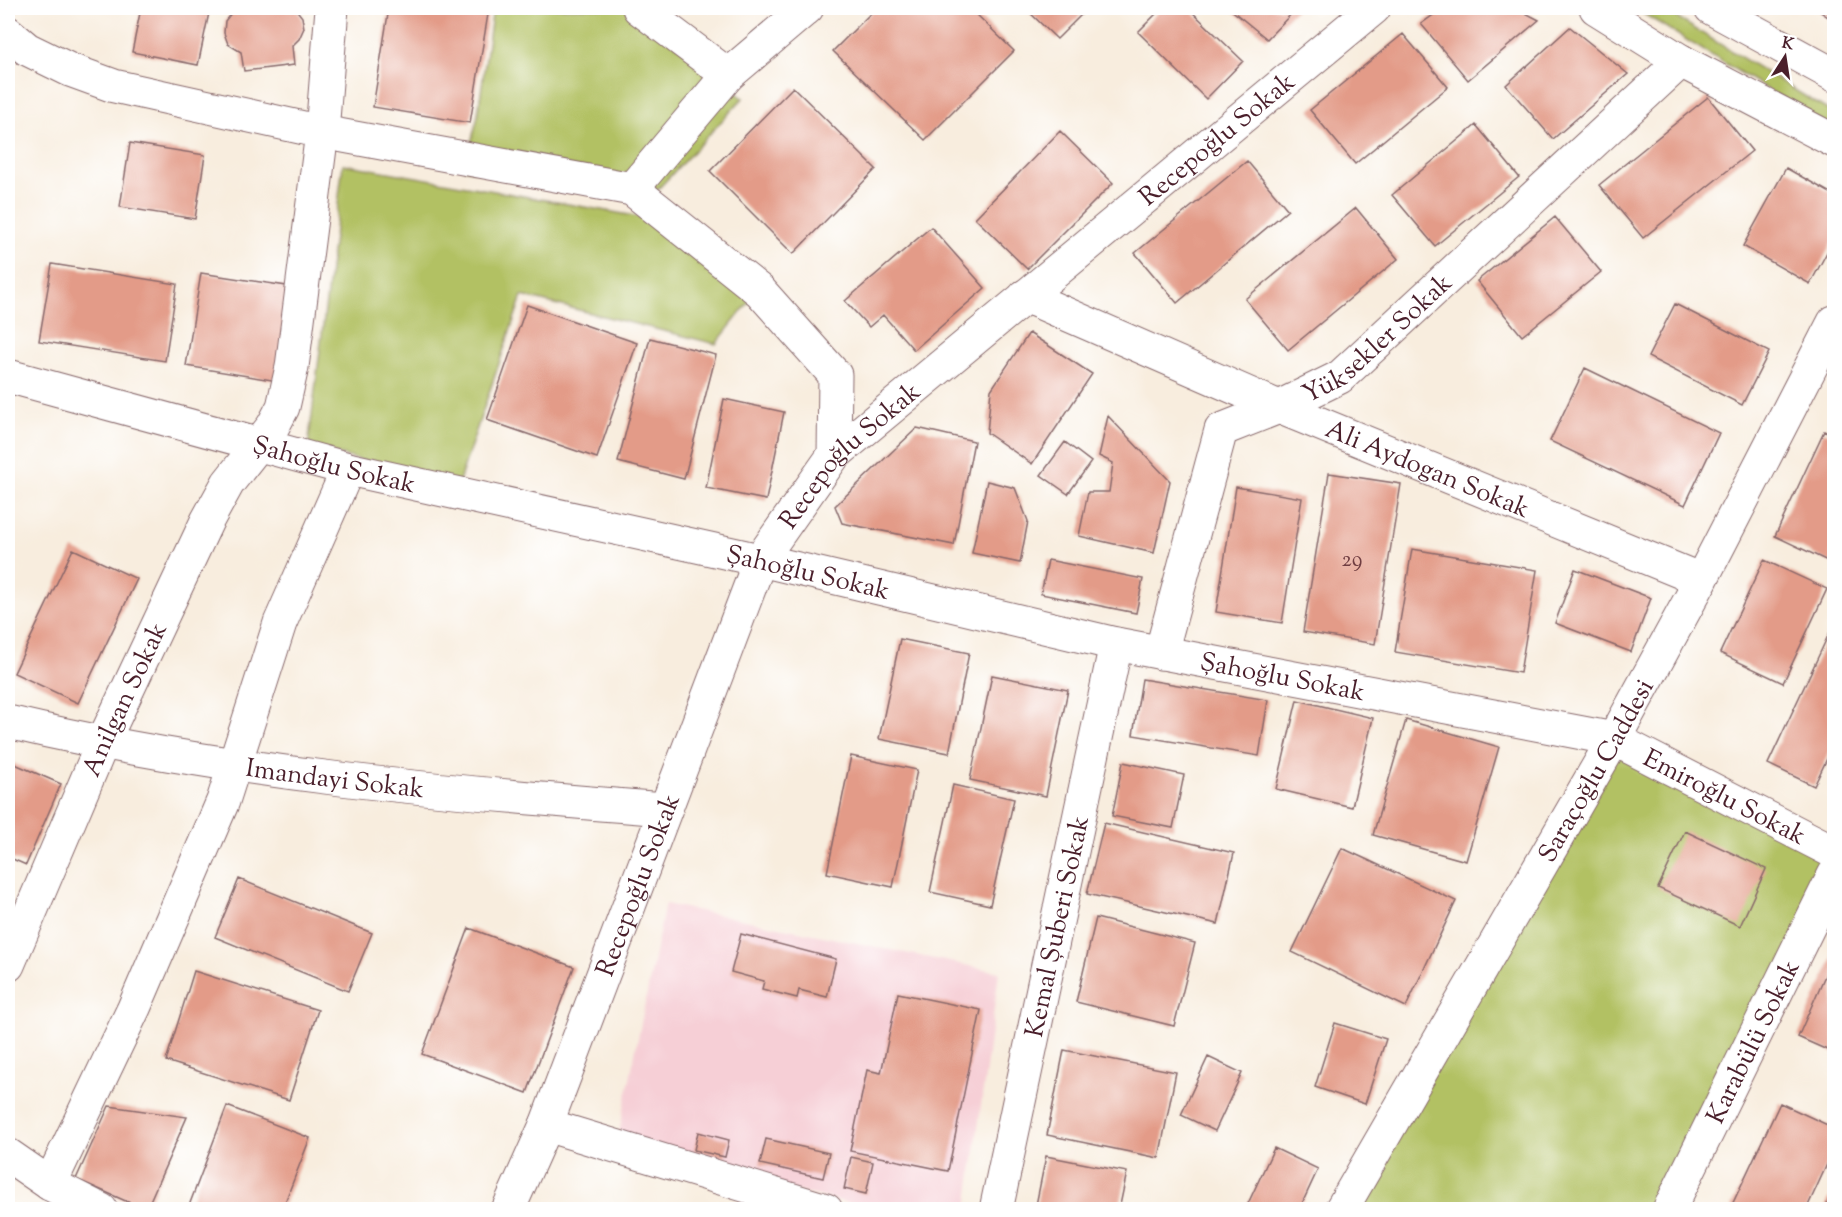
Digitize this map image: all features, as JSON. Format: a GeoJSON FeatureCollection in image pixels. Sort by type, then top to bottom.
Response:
{"type":"FeatureCollection","features":[{"type":"Feature","properties":{"kind":"street","name":"Anilgan Sokak"},"geometry":{"type":"LineString","coordinates":[[8,965],[102,744],[207,521],[228,483],[273,426],[283,407],[292,367],[322,132],[332,8]]}},
{"type":"Feature","properties":{"kind":"street"},"geometry":{"type":"LineString","coordinates":[[639,8],[728,75]]}},
{"type":"Feature","properties":{"kind":"street"},"geometry":{"type":"LineString","coordinates":[[632,189],[728,75],[807,8]]}},
{"type":"Feature","properties":{"kind":"street","name":"Recepoğlu Sokak"},"geometry":{"type":"LineString","coordinates":[[508,1209],[546,1125],[760,560],[834,455],[1374,8]]}},
{"type":"Feature","properties":{"kind":"street"},"geometry":{"type":"LineString","coordinates":[[1596,8],[1681,61],[1834,141]]}},
{"type":"Feature","properties":{"kind":"street"},"geometry":{"type":"LineString","coordinates":[[1711,8],[1834,75]]}},
{"type":"Feature","properties":{"kind":"street"},"geometry":{"type":"LineString","coordinates":[[8,33],[27,49],[70,70],[114,86],[322,132],[632,189],[760,291],[835,375],[834,455]]}},
{"type":"Feature","properties":{"kind":"street","name":"Yüksekler Sokak"},"geometry":{"type":"LineString","coordinates":[[1161,653],[1221,430],[1279,407],[1340,376],[1681,61]]}},
{"type":"Feature","properties":{"kind":"street","name":"Ali Aydogan Sokak"},"geometry":{"type":"LineString","coordinates":[[1025,296],[1279,407],[1701,580]]}},
{"type":"Feature","properties":{"kind":"street","name":"Saraçoğlu Caddesi"},"geometry":{"type":"LineString","coordinates":[[1341,1209],[1614,739],[1701,580],[1834,322]]}},
{"type":"Feature","properties":{"kind":"street","name":"Şahoğlu Sokak"},"geometry":{"type":"LineString","coordinates":[[8,376],[348,469],[760,560],[1116,644],[1614,739]]}},
{"type":"Feature","properties":{"kind":"street"},"geometry":{"type":"LineString","coordinates":[[50,1184],[134,1008],[223,801],[280,623],[348,469]]}},
{"type":"Feature","properties":{"kind":"street","name":"Kemal Şuberi Sokak"},"geometry":{"type":"LineString","coordinates":[[996,1209],[1116,644]]}},
{"type":"Feature","properties":{"kind":"street","name":"Imandayi Sokak"},"geometry":{"type":"LineString","coordinates":[[8,722],[102,744],[234,766],[555,801],[665,809]]}},
{"type":"Feature","properties":{"kind":"street","name":"Emiroğlu Sokak"},"geometry":{"type":"LineString","coordinates":[[1614,739],[1834,852]]}},
{"type":"Feature","properties":{"kind":"street","name":"Karabülü Sokak"},"geometry":{"type":"LineString","coordinates":[[1669,1209],[1834,875]]}},
{"type":"Feature","properties":{"kind":"street"},"geometry":{"type":"LineString","coordinates":[[546,1125],[826,1209]]}},
{"type":"Feature","properties":{"kind":"street"},"geometry":{"type":"LineString","coordinates":[[8,1155],[50,1184],[101,1209]]}},
{"type":"Feature","properties":{"kind":"shaded area"},"geometry":{"type":"Polygon","coordinates":[[[665,904],[999,972],[967,1209],[875,1209],[627,1152],[619,1133],[665,904]]]}},
{"type":"Feature","properties":{"kind":"green space"},"geometry":{"type":"Polygon","coordinates":[[[493,8],[629,8],[743,98],[646,202],[464,169],[477,120],[493,8]]]}},
{"type":"Feature","properties":{"kind":"green space"},"geometry":{"type":"Polygon","coordinates":[[[1634,8],[1661,8],[1834,114],[1834,130],[1634,8]]]}},
{"type":"Feature","properties":{"kind":"green space"},"geometry":{"type":"Polygon","coordinates":[[[343,164],[646,218],[754,296],[716,344],[522,296],[458,484],[308,447],[343,164]]]}},
{"type":"Feature","properties":{"kind":"green space"},"geometry":{"type":"Polygon","coordinates":[[[1616,748],[1834,859],[1660,1209],[1349,1210],[1616,748]]]}},
{"type":"Feature","properties":{"kind":"building"},"geometry":{"type":"Polygon","coordinates":[[[141,8],[210,8],[198,65],[132,52],[141,8]]]}},
{"type":"Feature","properties":{"kind":"building"},"geometry":{"type":"Polygon","coordinates":[[[235,8],[295,8],[302,17],[304,28],[299,39],[292,46],[294,65],[244,71],[241,52],[228,44],[224,33],[225,21],[235,8]]]}},
{"type":"Feature","properties":{"kind":"building"},"geometry":{"type":"Polygon","coordinates":[[[389,8],[489,8],[470,123],[373,107],[389,8]]]}},
{"type":"Feature","properties":{"kind":"building"},"geometry":{"type":"Polygon","coordinates":[[[876,8],[970,8],[1014,51],[925,140],[833,51],[876,8]]]}},
{"type":"Feature","properties":{"kind":"building"},"geometry":{"type":"Polygon","coordinates":[[[1025,8],[1088,8],[1057,39],[1025,8]]]}},
{"type":"Feature","properties":{"kind":"building"},"geometry":{"type":"Polygon","coordinates":[[[1162,8],[1188,8],[1243,61],[1206,99],[1138,32],[1162,8]]]}},
{"type":"Feature","properties":{"kind":"building"},"geometry":{"type":"Polygon","coordinates":[[[1229,8],[1297,8],[1267,39],[1229,8]]]}},
{"type":"Feature","properties":{"kind":"building"},"geometry":{"type":"Polygon","coordinates":[[[1443,8],[1516,8],[1539,20],[1468,80],[1421,24],[1443,8]]]}},
{"type":"Feature","properties":{"kind":"building"},"geometry":{"type":"Polygon","coordinates":[[[1815,8],[1834,8],[1834,21],[1815,8]]]}},
{"type":"Feature","properties":{"kind":"building"},"geometry":{"type":"Polygon","coordinates":[[[1570,27],[1628,74],[1553,139],[1506,85],[1570,27]]]}},
{"type":"Feature","properties":{"kind":"building"},"geometry":{"type":"Polygon","coordinates":[[[1403,34],[1448,87],[1355,164],[1310,110],[1403,34]]]}},
{"type":"Feature","properties":{"kind":"building"},"geometry":{"type":"Polygon","coordinates":[[[793,87],[876,169],[793,254],[710,171],[793,87]]]}},
{"type":"Feature","properties":{"kind":"building"},"geometry":{"type":"Polygon","coordinates":[[[1708,97],[1752,151],[1643,238],[1599,185],[1708,97]]]}},
{"type":"Feature","properties":{"kind":"building"},"geometry":{"type":"Polygon","coordinates":[[[1476,125],[1519,177],[1435,246],[1392,195],[1476,125]]]}},
{"type":"Feature","properties":{"kind":"building"},"geometry":{"type":"Polygon","coordinates":[[[1060,131],[1113,183],[1027,269],[975,218],[1060,131]]]}},
{"type":"Feature","properties":{"kind":"building"},"geometry":{"type":"Polygon","coordinates":[[[130,143],[205,155],[195,219],[120,207],[130,143]]]}},
{"type":"Feature","properties":{"kind":"building"},"geometry":{"type":"Polygon","coordinates":[[[1247,161],[1288,210],[1177,303],[1135,253],[1247,161]]]}},
{"type":"Feature","properties":{"kind":"building"},"geometry":{"type":"Polygon","coordinates":[[[1786,168],[1834,195],[1834,239],[1810,284],[1743,246],[1786,168]]]}},
{"type":"Feature","properties":{"kind":"building"},"geometry":{"type":"Polygon","coordinates":[[[1356,208],[1398,259],[1288,350],[1245,299],[1356,208]]]}},
{"type":"Feature","properties":{"kind":"building"},"geometry":{"type":"Polygon","coordinates":[[[1555,217],[1601,272],[1522,336],[1477,281],[1555,217]]]}},
{"type":"Feature","properties":{"kind":"building"},"geometry":{"type":"Polygon","coordinates":[[[931,227],[985,288],[914,350],[883,315],[869,327],[845,301],[931,227]]]}},
{"type":"Feature","properties":{"kind":"building"},"geometry":{"type":"Polygon","coordinates":[[[52,264],[177,284],[165,361],[39,341],[52,264]]]}},
{"type":"Feature","properties":{"kind":"building"},"geometry":{"type":"Polygon","coordinates":[[[201,273],[293,287],[278,381],[186,366],[201,273]]]}},
{"type":"Feature","properties":{"kind":"building"},"geometry":{"type":"Polygon","coordinates":[[[1675,304],[1769,352],[1742,405],[1648,357],[1675,304]]]}},
{"type":"Feature","properties":{"kind":"building"},"geometry":{"type":"Polygon","coordinates":[[[527,305],[637,343],[597,458],[487,420],[527,305]]]}},
{"type":"Feature","properties":{"kind":"building"},"geometry":{"type":"Polygon","coordinates":[[[1029,333],[1092,374],[1032,464],[987,433],[991,390],[1029,333]]]}},
{"type":"Feature","properties":{"kind":"building"},"geometry":{"type":"Polygon","coordinates":[[[650,338],[716,355],[684,479],[618,462],[650,338]]]}},
{"type":"Feature","properties":{"kind":"building"},"geometry":{"type":"Polygon","coordinates":[[[1585,368],[1719,433],[1685,505],[1550,441],[1585,368]]]}},
{"type":"Feature","properties":{"kind":"building"},"geometry":{"type":"Polygon","coordinates":[[[724,399],[784,412],[766,500],[706,488],[724,399]]]}},
{"type":"Feature","properties":{"kind":"building"},"geometry":{"type":"Polygon","coordinates":[[[1108,416],[1170,481],[1154,553],[1079,536],[1088,492],[1109,492],[1113,463],[1099,456],[1108,416]]]}},
{"type":"Feature","properties":{"kind":"building"},"geometry":{"type":"Polygon","coordinates":[[[917,428],[974,441],[954,545],[842,523],[835,506],[917,428]]]}},
{"type":"Feature","properties":{"kind":"building"},"geometry":{"type":"Polygon","coordinates":[[[1824,431],[1834,436],[1834,564],[1775,536],[1824,431]]]}},
{"type":"Feature","properties":{"kind":"building"},"geometry":{"type":"Polygon","coordinates":[[[1065,442],[1091,462],[1068,494],[1041,475],[1065,442]]]}},
{"type":"Feature","properties":{"kind":"building"},"geometry":{"type":"Polygon","coordinates":[[[1329,473],[1401,484],[1375,644],[1303,632],[1329,473]]]}},
{"type":"Feature","properties":{"kind":"building"},"geometry":{"type":"Polygon","coordinates":[[[987,481],[1015,488],[1028,521],[1020,563],[972,553],[987,481]]]}},
{"type":"Feature","properties":{"kind":"building"},"geometry":{"type":"Polygon","coordinates":[[[1236,487],[1302,498],[1282,623],[1216,612],[1236,487]]]}},
{"type":"Feature","properties":{"kind":"building"},"geometry":{"type":"Polygon","coordinates":[[[73,549],[137,579],[78,703],[14,673],[73,549]]]}},
{"type":"Feature","properties":{"kind":"building"},"geometry":{"type":"Polygon","coordinates":[[[1412,549],[1537,570],[1520,673],[1395,652],[1412,549]]]}},
{"type":"Feature","properties":{"kind":"building"},"geometry":{"type":"Polygon","coordinates":[[[1048,560],[1143,579],[1136,613],[1041,594],[1048,560]]]}},
{"type":"Feature","properties":{"kind":"building"},"geometry":{"type":"Polygon","coordinates":[[[1764,560],[1827,589],[1783,683],[1720,653],[1764,560]]]}},
{"type":"Feature","properties":{"kind":"building"},"geometry":{"type":"Polygon","coordinates":[[[1575,569],[1651,598],[1631,652],[1555,623],[1575,569]]]}},
{"type":"Feature","properties":{"kind":"building"},"geometry":{"type":"Polygon","coordinates":[[[1834,623],[1834,744],[1814,786],[1768,764],[1834,623]]]}},
{"type":"Feature","properties":{"kind":"building"},"geometry":{"type":"Polygon","coordinates":[[[900,639],[969,653],[949,753],[879,739],[900,639]]]}},
{"type":"Feature","properties":{"kind":"building"},"geometry":{"type":"Polygon","coordinates":[[[992,675],[1068,690],[1046,796],[970,780],[992,675]]]}},
{"type":"Feature","properties":{"kind":"building"},"geometry":{"type":"Polygon","coordinates":[[[1142,679],[1268,700],[1259,756],[1133,735],[1142,679]]]}},
{"type":"Feature","properties":{"kind":"building"},"geometry":{"type":"Polygon","coordinates":[[[1297,700],[1373,718],[1352,807],[1276,789],[1297,700]]]}},
{"type":"Feature","properties":{"kind":"building"},"geometry":{"type":"Polygon","coordinates":[[[1406,720],[1499,747],[1466,861],[1373,835],[1406,720]]]}},
{"type":"Feature","properties":{"kind":"building"},"geometry":{"type":"Polygon","coordinates":[[[851,756],[917,770],[893,887],[827,873],[851,756]]]}},
{"type":"Feature","properties":{"kind":"building"},"geometry":{"type":"Polygon","coordinates":[[[8,761],[61,784],[26,865],[8,857],[8,761]]]}},
{"type":"Feature","properties":{"kind":"building"},"geometry":{"type":"Polygon","coordinates":[[[1123,762],[1184,775],[1173,828],[1112,816],[1123,762]]]}},
{"type":"Feature","properties":{"kind":"building"},"geometry":{"type":"Polygon","coordinates":[[[953,785],[1014,799],[990,905],[930,892],[953,785]]]}},
{"type":"Feature","properties":{"kind":"building"},"geometry":{"type":"Polygon","coordinates":[[[1104,823],[1234,853],[1218,924],[1087,894],[1104,823]]]}},
{"type":"Feature","properties":{"kind":"building"},"geometry":{"type":"Polygon","coordinates":[[[1685,831],[1766,869],[1740,926],[1658,888],[1685,831]]]}},
{"type":"Feature","properties":{"kind":"building"},"geometry":{"type":"Polygon","coordinates":[[[1342,848],[1456,901],[1406,1007],[1292,952],[1342,848]]]}},
{"type":"Feature","properties":{"kind":"building"},"geometry":{"type":"Polygon","coordinates":[[[239,879],[372,933],[348,991],[215,937],[239,879]]]}},
{"type":"Feature","properties":{"kind":"building"},"geometry":{"type":"Polygon","coordinates":[[[1096,918],[1195,943],[1174,1026],[1076,1002],[1096,918]]]}},
{"type":"Feature","properties":{"kind":"building"},"geometry":{"type":"Polygon","coordinates":[[[469,928],[574,967],[527,1093],[422,1054],[469,928]]]}},
{"type":"Feature","properties":{"kind":"building"},"geometry":{"type":"Polygon","coordinates":[[[741,934],[836,959],[827,997],[799,990],[797,998],[762,989],[764,981],[731,972],[741,934]]]}},
{"type":"Feature","properties":{"kind":"building"},"geometry":{"type":"Polygon","coordinates":[[[1834,955],[1834,1053],[1798,1037],[1834,955]]]}},
{"type":"Feature","properties":{"kind":"building"},"geometry":{"type":"Polygon","coordinates":[[[194,971],[318,1010],[289,1100],[166,1061],[194,971]]]}},
{"type":"Feature","properties":{"kind":"building"},"geometry":{"type":"Polygon","coordinates":[[[898,993],[981,1010],[948,1171],[850,1151],[867,1070],[881,1073],[898,993]]]}},
{"type":"Feature","properties":{"kind":"building"},"geometry":{"type":"Polygon","coordinates":[[[1335,1023],[1386,1039],[1365,1104],[1315,1087],[1335,1023]]]}},
{"type":"Feature","properties":{"kind":"building"},"geometry":{"type":"Polygon","coordinates":[[[1064,1050],[1176,1072],[1159,1158],[1047,1135],[1064,1050]]]}},
{"type":"Feature","properties":{"kind":"building"},"geometry":{"type":"Polygon","coordinates":[[[1208,1057],[1242,1073],[1215,1131],[1181,1115],[1208,1057]]]}},
{"type":"Feature","properties":{"kind":"building"},"geometry":{"type":"Polygon","coordinates":[[[1780,1103],[1834,1128],[1834,1149],[1806,1210],[1736,1210],[1731,1207],[1780,1103]]]}},
{"type":"Feature","properties":{"kind":"building"},"geometry":{"type":"Polygon","coordinates":[[[109,1106],[187,1117],[146,1210],[76,1179],[109,1106]]]}},
{"type":"Feature","properties":{"kind":"building"},"geometry":{"type":"Polygon","coordinates":[[[227,1106],[310,1138],[282,1210],[205,1210],[190,1203],[227,1106]]]}},
{"type":"Feature","properties":{"kind":"building"},"geometry":{"type":"Polygon","coordinates":[[[698,1132],[729,1140],[725,1157],[694,1150],[698,1132]]]}},
{"type":"Feature","properties":{"kind":"building"},"geometry":{"type":"Polygon","coordinates":[[[766,1139],[829,1153],[823,1178],[760,1164],[766,1139]]]}},
{"type":"Feature","properties":{"kind":"building"},"geometry":{"type":"Polygon","coordinates":[[[1274,1148],[1318,1169],[1299,1210],[1245,1210],[1274,1148]]]}},
{"type":"Feature","properties":{"kind":"building"},"geometry":{"type":"Polygon","coordinates":[[[1046,1156],[1127,1172],[1119,1210],[1035,1210],[1046,1156]]]}},
{"type":"Feature","properties":{"kind":"building"},"geometry":{"type":"Polygon","coordinates":[[[851,1157],[873,1162],[866,1194],[844,1189],[851,1157]]]}},
{"type":"Feature","properties":{"kind":"building"},"geometry":{"type":"Polygon","coordinates":[[[1834,1188],[1834,1210],[1824,1210],[1834,1188]]]}}]}
